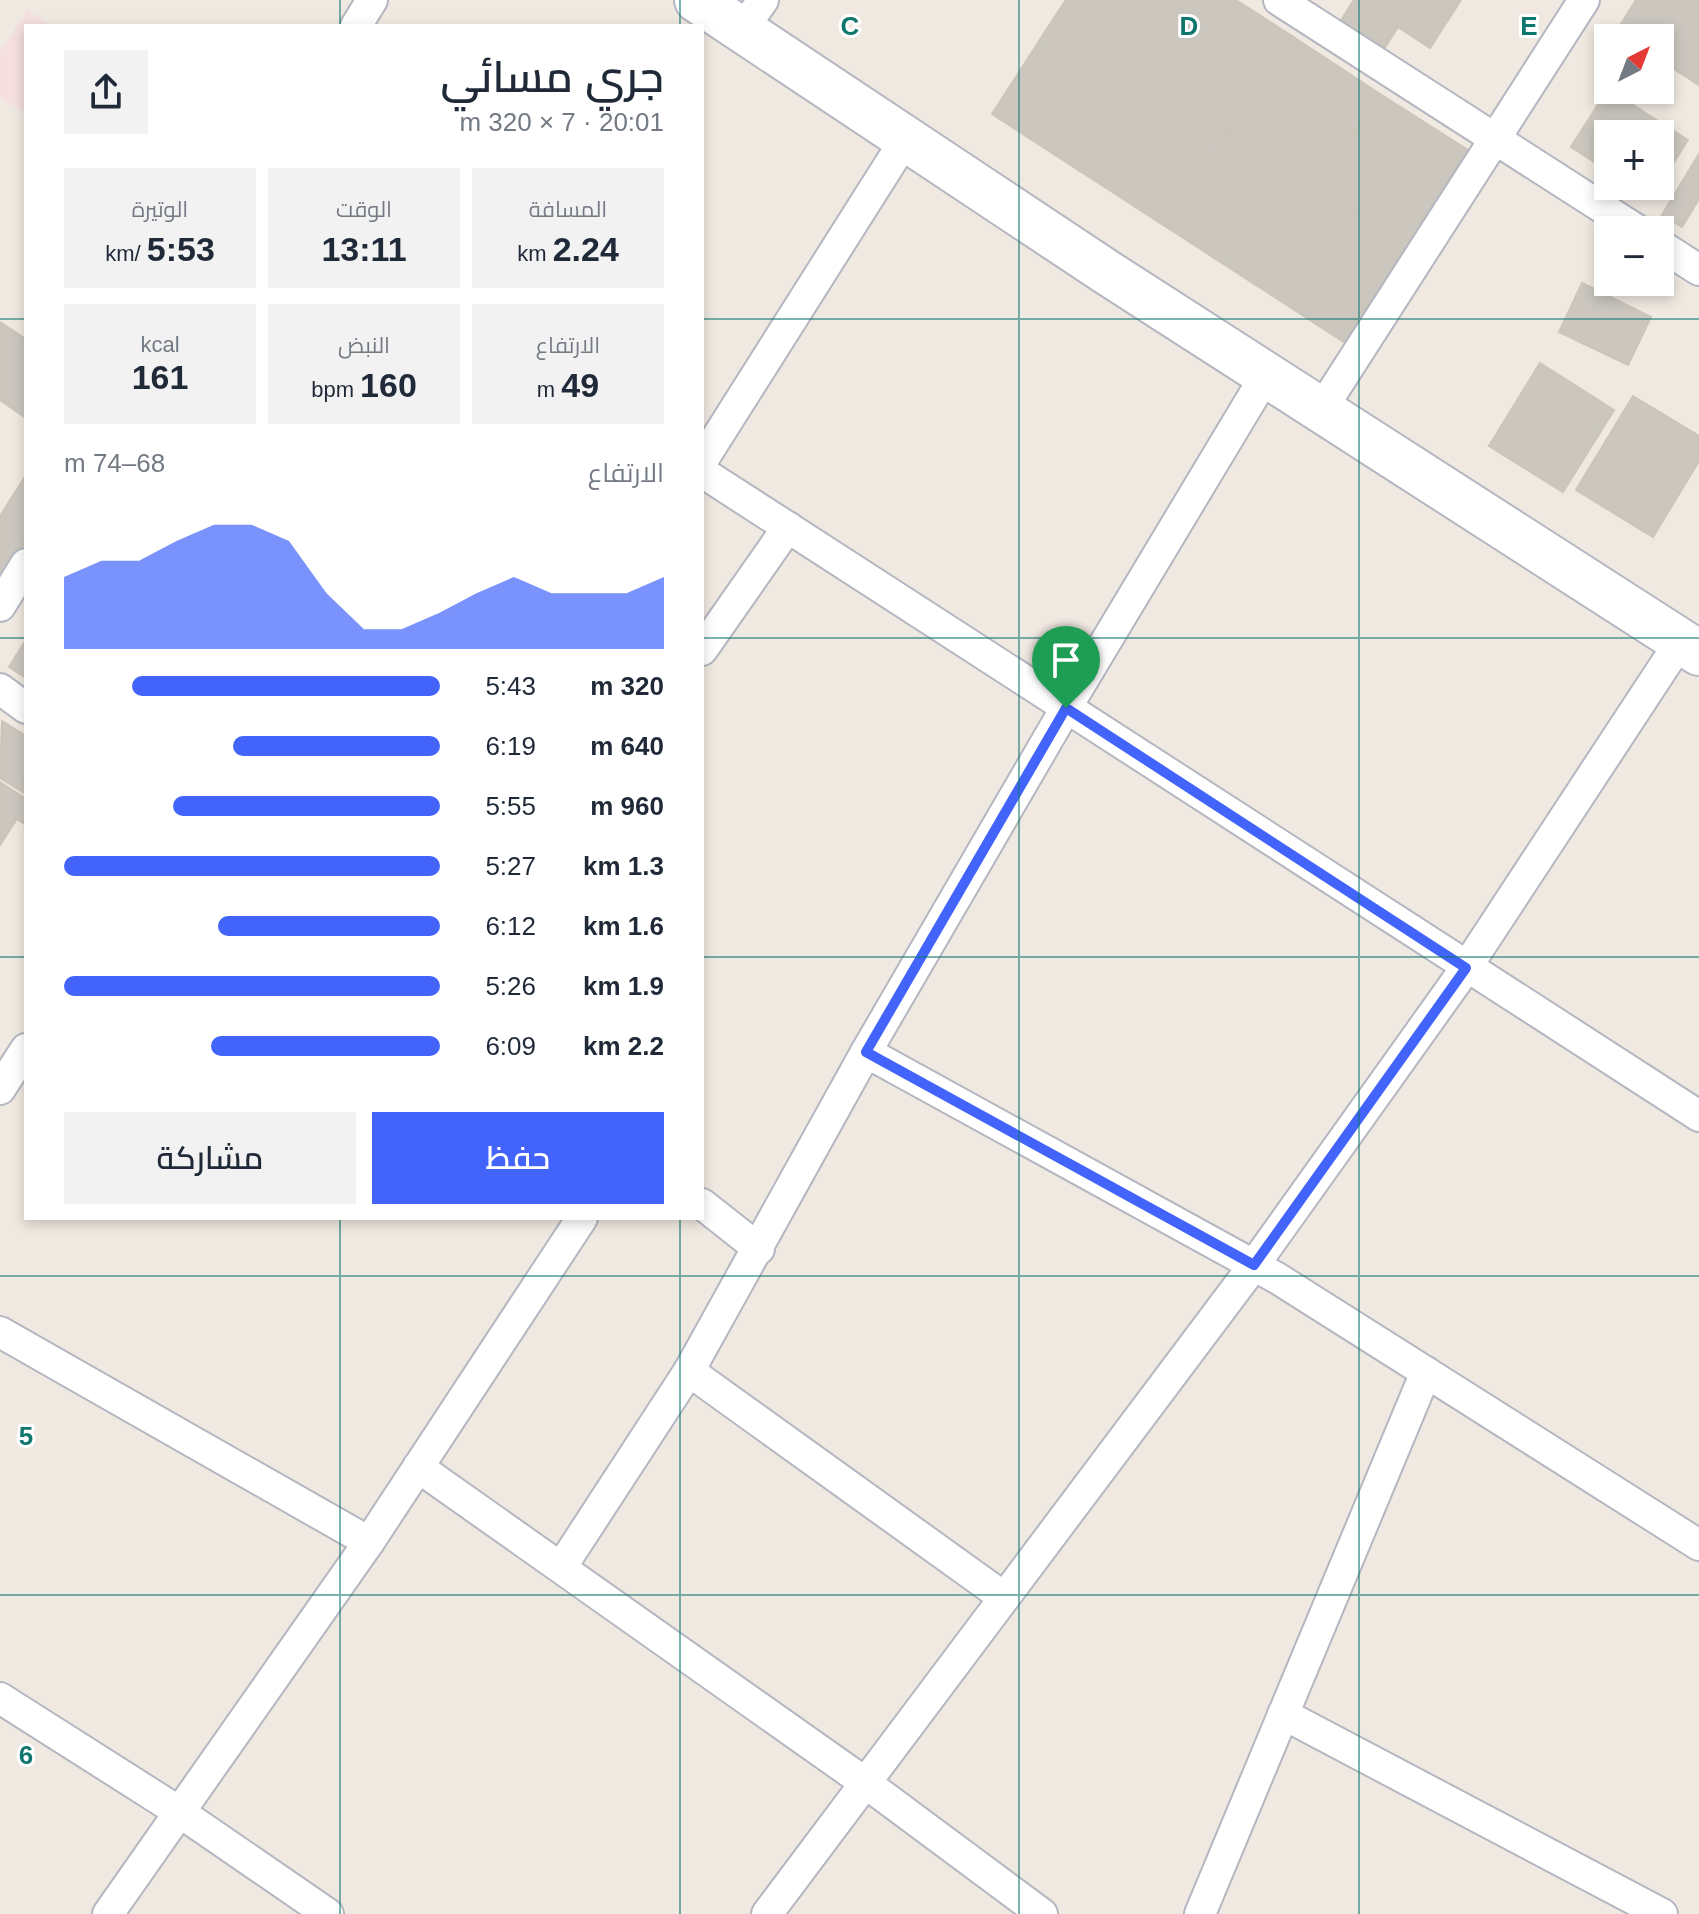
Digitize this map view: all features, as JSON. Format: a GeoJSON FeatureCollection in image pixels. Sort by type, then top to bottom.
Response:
{"type":"FeatureCollection","features":[{"type":"Feature","properties":{"kind":"street"},"geometry":{"type":"LineString","coordinates":[[357,24],[372,0]]}},
{"type":"Feature","properties":{"kind":"street"},"geometry":{"type":"LineString","coordinates":[[697,0],[753,14],[905,140],[1689,648],[1254,1265],[1002,1596],[867,1784],[767,1914]]}},
{"type":"Feature","properties":{"kind":"street"},"geometry":{"type":"LineString","coordinates":[[1279,0],[1615,216]]}},
{"type":"Feature","properties":{"kind":"street"},"geometry":{"type":"LineString","coordinates":[[1321,410],[1584,0]]}},
{"type":"Feature","properties":{"kind":"street"},"geometry":{"type":"LineString","coordinates":[[704,458],[905,140]]}},
{"type":"Feature","properties":{"kind":"street"},"geometry":{"type":"LineString","coordinates":[[1674,254],[1699,270]]}},
{"type":"Feature","properties":{"kind":"street"},"geometry":{"type":"LineString","coordinates":[[562,1566],[689,1371],[866,1052],[1066,708],[1266,375]]}},
{"type":"Feature","properties":{"kind":"street"},"geometry":{"type":"LineString","coordinates":[[704,473],[1699,1116]]}},
{"type":"Feature","properties":{"kind":"street"},"geometry":{"type":"LineString","coordinates":[[704,647],[788,527]]}},
{"type":"Feature","properties":{"kind":"street"},"geometry":{"type":"LineString","coordinates":[[0,606],[24,567]]}},
{"type":"Feature","properties":{"kind":"street"},"geometry":{"type":"LineString","coordinates":[[0,689],[24,707]]}},
{"type":"Feature","properties":{"kind":"street"},"geometry":{"type":"LineString","coordinates":[[0,1089],[24,1052]]}},
{"type":"Feature","properties":{"kind":"street"},"geometry":{"type":"LineString","coordinates":[[866,1052],[1254,1265],[1699,1545]]}},
{"type":"Feature","properties":{"kind":"street"},"geometry":{"type":"LineString","coordinates":[[704,1206],[759,1249]]}},
{"type":"Feature","properties":{"kind":"street"},"geometry":{"type":"LineString","coordinates":[[108,1914],[369,1542],[581,1220]]}},
{"type":"Feature","properties":{"kind":"street"},"geometry":{"type":"LineString","coordinates":[[0,1332],[369,1542]]}},
{"type":"Feature","properties":{"kind":"street"},"geometry":{"type":"LineString","coordinates":[[689,1371],[1002,1596]]}},
{"type":"Feature","properties":{"kind":"street"},"geometry":{"type":"LineString","coordinates":[[1200,1914],[1426,1372]]}},
{"type":"Feature","properties":{"kind":"street"},"geometry":{"type":"LineString","coordinates":[[418,1467],[867,1784],[1042,1914]]}},
{"type":"Feature","properties":{"kind":"street"},"geometry":{"type":"LineString","coordinates":[[0,1698],[181,1813],[328,1914]]}},
{"type":"Feature","properties":{"kind":"street"},"geometry":{"type":"LineString","coordinates":[[1283,1714],[1662,1914]]}},
{"type":"Feature","properties":{"kind":"shaded area"},"geometry":{"type":"Polygon","coordinates":[[[28,10],[48,24],[24,24],[24,113],[0,97],[0,52],[28,10]]]}},
{"type":"Feature","properties":{"kind":"building"},"geometry":{"type":"Polygon","coordinates":[[[1066,0],[1191,0],[1142,75],[1054,18],[1066,0]]]}},
{"type":"Feature","properties":{"kind":"building"},"geometry":{"type":"Polygon","coordinates":[[[1191,0],[1236,0],[1292,36],[1230,132],[1142,75],[1191,0]]]}},
{"type":"Feature","properties":{"kind":"building"},"geometry":{"type":"Polygon","coordinates":[[[1354,0],[1461,0],[1430,48],[1398,27],[1384,49],[1340,22],[1354,0]]]}},
{"type":"Feature","properties":{"kind":"building"},"geometry":{"type":"Polygon","coordinates":[[[1636,0],[1699,0],[1699,85],[1674,69],[1674,24],[1621,24],[1636,0]]]}},
{"type":"Feature","properties":{"kind":"building"},"geometry":{"type":"Polygon","coordinates":[[[1054,18],[1142,75],[1080,171],[992,114],[1054,18]]]}},
{"type":"Feature","properties":{"kind":"building"},"geometry":{"type":"Polygon","coordinates":[[[1292,36],[1380,94],[1318,189],[1230,132],[1292,36]]]}},
{"type":"Feature","properties":{"kind":"building"},"geometry":{"type":"Polygon","coordinates":[[[1142,75],[1230,132],[1168,228],[1080,171],[1142,75]]]}},
{"type":"Feature","properties":{"kind":"building"},"geometry":{"type":"Polygon","coordinates":[[[1380,94],[1468,150],[1406,246],[1318,189],[1380,94]]]}},
{"type":"Feature","properties":{"kind":"building"},"geometry":{"type":"Polygon","coordinates":[[[1598,104],[1632,104],[1657,120],[1594,120],[1594,162],[1571,147],[1598,104]]]}},
{"type":"Feature","properties":{"kind":"building"},"geometry":{"type":"Polygon","coordinates":[[[1674,131],[1688,140],[1674,162],[1674,131]]]}},
{"type":"Feature","properties":{"kind":"building"},"geometry":{"type":"Polygon","coordinates":[[[1230,132],[1318,189],[1256,285],[1168,228],[1230,132]]]}},
{"type":"Feature","properties":{"kind":"building"},"geometry":{"type":"Polygon","coordinates":[[[1699,154],[1699,199],[1682,227],[1674,222],[1674,216],[1662,215],[1674,200],[1699,154]]]}},
{"type":"Feature","properties":{"kind":"building"},"geometry":{"type":"Polygon","coordinates":[[[1318,189],[1406,246],[1344,342],[1256,285],[1318,189]]]}},
{"type":"Feature","properties":{"kind":"building"},"geometry":{"type":"Polygon","coordinates":[[[1582,283],[1594,289],[1594,296],[1608,296],[1651,317],[1628,365],[1559,332],[1582,283]]]}},
{"type":"Feature","properties":{"kind":"building"},"geometry":{"type":"Polygon","coordinates":[[[0,322],[24,338],[24,417],[0,400],[0,322]]]}},
{"type":"Feature","properties":{"kind":"building"},"geometry":{"type":"Polygon","coordinates":[[[1540,363],[1614,410],[1563,492],[1489,446],[1540,363]]]}},
{"type":"Feature","properties":{"kind":"building"},"geometry":{"type":"Polygon","coordinates":[[[1633,396],[1699,436],[1699,461],[1653,537],[1576,490],[1633,396]]]}},
{"type":"Feature","properties":{"kind":"building"},"geometry":{"type":"Polygon","coordinates":[[[24,478],[24,544],[0,582],[0,516],[24,478]]]}},
{"type":"Feature","properties":{"kind":"building"},"geometry":{"type":"Polygon","coordinates":[[[24,643],[24,677],[9,667],[24,643]]]}},
{"type":"Feature","properties":{"kind":"building"},"geometry":{"type":"Polygon","coordinates":[[[2,721],[24,735],[24,793],[0,778],[2,721]]]}},
{"type":"Feature","properties":{"kind":"building"},"geometry":{"type":"Polygon","coordinates":[[[0,782],[24,798],[24,824],[17,819],[0,845],[0,782]]]}},
{"type":"Feature","properties":{"kind":"route"},"geometry":{"type":"LineString","coordinates":[[1066,708],[1466,968],[1254,1265],[866,1052],[1066,708]]}}]}
